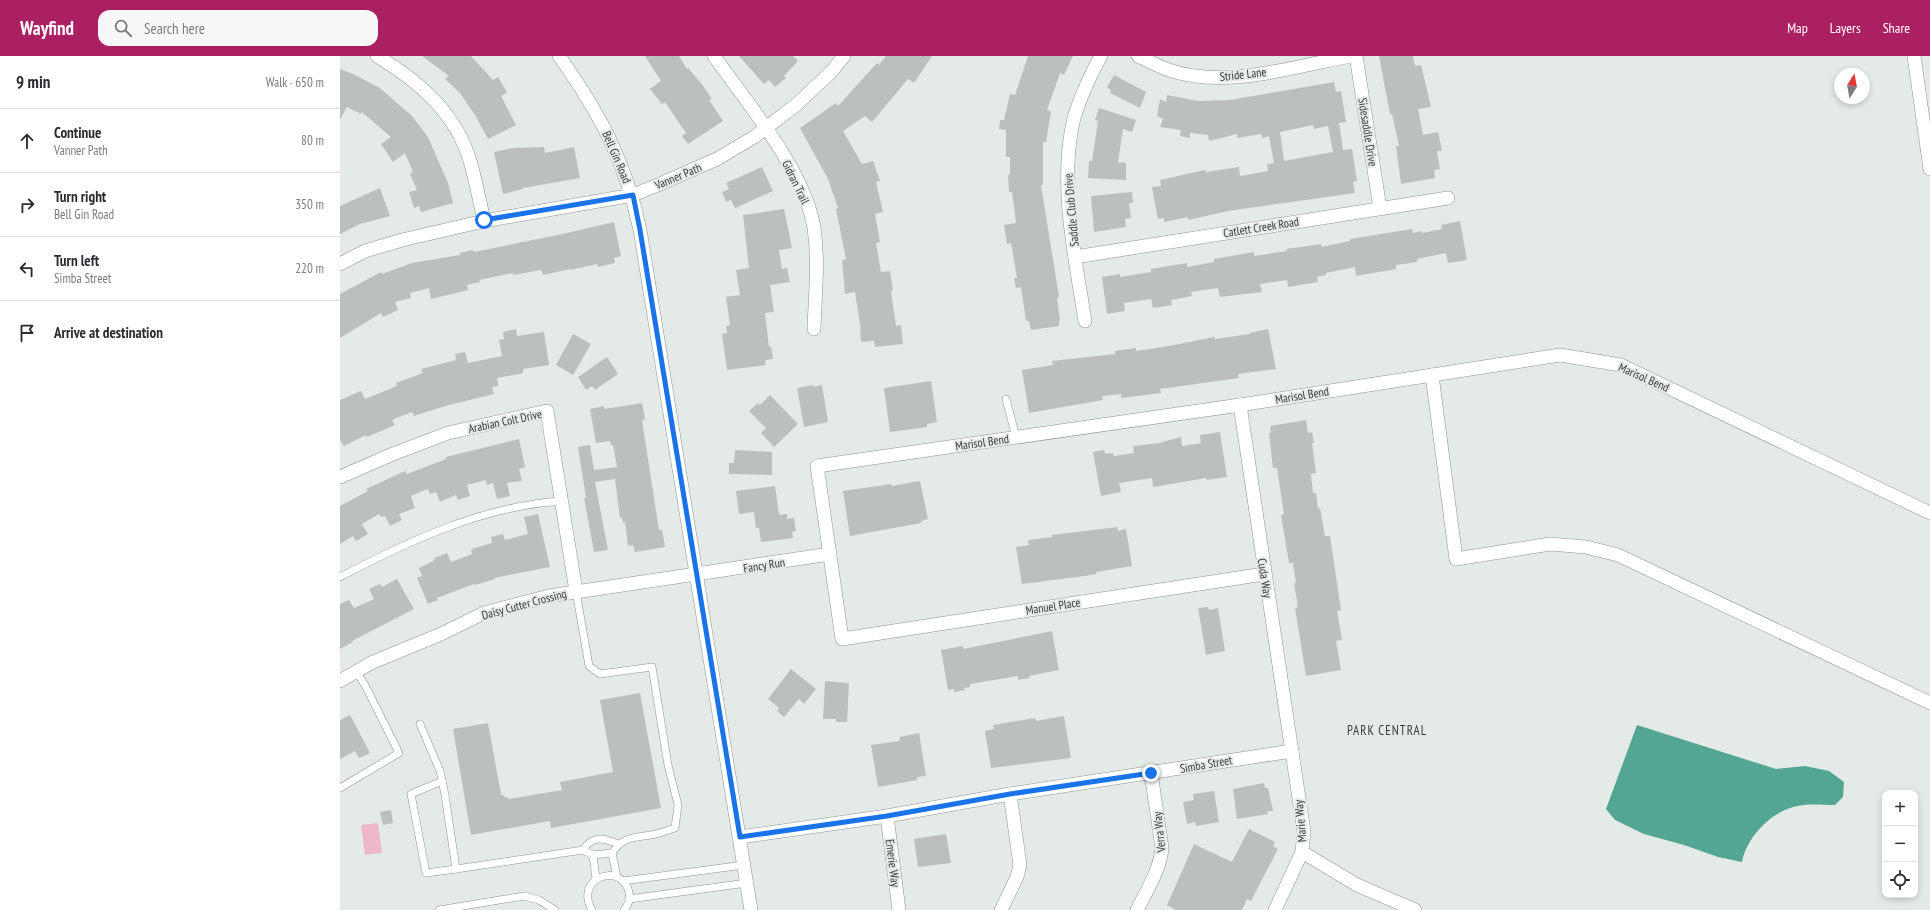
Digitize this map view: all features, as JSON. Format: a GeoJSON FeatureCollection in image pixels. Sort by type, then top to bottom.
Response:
{"type":"FeatureCollection","features":[{"type":"Feature","properties":{"kind":"street"},"geometry":{"type":"LineString","coordinates":[[378,56],[404,72],[426,90],[441,108],[460,137],[470,163],[484,220]]}},
{"type":"Feature","properties":{"kind":"street","name":"Bell Gin Road"},"geometry":{"type":"LineString","coordinates":[[559,56],[604,124],[633,195],[643,245],[698,575],[751,910]]}},
{"type":"Feature","properties":{"kind":"street","name":"Gidran Trail"},"geometry":{"type":"LineString","coordinates":[[714,56],[794,172],[808,201],[814,228],[816,256],[814,329]]}},
{"type":"Feature","properties":{"kind":"street","name":"Vanner Path"},"geometry":{"type":"LineString","coordinates":[[340,264],[365,251],[402,240],[484,220],[633,195],[717,159],[765,128],[796,105],[832,71],[844,56]]}},
{"type":"Feature","properties":{"kind":"street","name":"Saddle Club Drive"},"geometry":{"type":"LineString","coordinates":[[1085,321],[1070,225],[1067,175],[1072,132],[1088,81],[1101,56]]}},
{"type":"Feature","properties":{"kind":"street","name":"Stride Lane"},"geometry":{"type":"LineString","coordinates":[[1138,56],[1166,69],[1190,75],[1225,78],[1256,74],[1350,56]]}},
{"type":"Feature","properties":{"kind":"street","name":"Sidesaddle Drive"},"geometry":{"type":"LineString","coordinates":[[1356,56],[1380,208]]}},
{"type":"Feature","properties":{"kind":"street"},"geometry":{"type":"LineString","coordinates":[[1914,56],[1930,169]]}},
{"type":"Feature","properties":{"kind":"street","name":"Catlett Creek Road"},"geometry":{"type":"LineString","coordinates":[[1075,257],[1448,198]]}},
{"type":"Feature","properties":{"kind":"street","name":"Marisol Bend"},"geometry":{"type":"LineString","coordinates":[[842,639],[817,466],[1240,405],[1560,355],[1621,365],[1930,513]]}},
{"type":"Feature","properties":{"kind":"street"},"geometry":{"type":"LineString","coordinates":[[1432,375],[1456,559],[1550,544],[1586,547],[1618,555],[1930,703]]}},
{"type":"Feature","properties":{"kind":"street","name":"Cuda Way"},"geometry":{"type":"LineString","coordinates":[[1240,405],[1264,574],[1292,751]]}},
{"type":"Feature","properties":{"kind":"street","name":"Arabian Colt Drive"},"geometry":{"type":"LineString","coordinates":[[340,477],[393,454],[448,434],[547,411],[576,591]]}},
{"type":"Feature","properties":{"kind":"street","name":"Fancy Run"},"geometry":{"type":"LineString","coordinates":[[698,575],[830,554]]}},
{"type":"Feature","properties":{"kind":"street","name":"Manuel Place"},"geometry":{"type":"LineString","coordinates":[[842,639],[1264,574]]}},
{"type":"Feature","properties":{"kind":"street","name":"Daisy Cutter Crossing"},"geometry":{"type":"LineString","coordinates":[[340,681],[371,663],[441,634],[484,613],[549,596],[576,591],[698,575]]}},
{"type":"Feature","properties":{"kind":"street","name":"Simba Street"},"geometry":{"type":"LineString","coordinates":[[740,837],[887,816],[1010,794],[1292,751]]}},
{"type":"Feature","properties":{"kind":"street","name":"Marie Way"},"geometry":{"type":"LineString","coordinates":[[1275,910],[1302,852],[1304,832],[1292,751]]}},
{"type":"Feature","properties":{"kind":"street","name":"Verra Way"},"geometry":{"type":"LineString","coordinates":[[1137,910],[1158,868],[1162,854],[1162,840],[1151,773]]}},
{"type":"Feature","properties":{"kind":"street"},"geometry":{"type":"LineString","coordinates":[[1001,910],[1017,877],[1020,865],[1010,794]]}},
{"type":"Feature","properties":{"kind":"street","name":"Emerie Way"},"geometry":{"type":"LineString","coordinates":[[887,816],[899,910]]}},
{"type":"Feature","properties":{"kind":"street"},"geometry":{"type":"LineString","coordinates":[[1302,852],[1357,885],[1415,910]]}},
{"type":"Feature","properties":{"kind":"lane"},"geometry":{"type":"LineString","coordinates":[[1006,399],[1016,437]]}},
{"type":"Feature","properties":{"kind":"lane"},"geometry":{"type":"LineString","coordinates":[[340,577],[417,539],[461,523],[505,510],[562,501]]}},
{"type":"Feature","properties":{"kind":"lane"},"geometry":{"type":"LineString","coordinates":[[576,591],[589,666],[600,674],[652,667],[668,765],[678,806],[675,828],[657,834],[627,839],[618,844],[612,854],[620,879]]}},
{"type":"Feature","properties":{"kind":"lane"},"geometry":{"type":"LineString","coordinates":[[340,788],[399,753],[365,685],[356,672]]}},
{"type":"Feature","properties":{"kind":"lane"},"geometry":{"type":"LineString","coordinates":[[420,724],[442,781],[456,869]]}},
{"type":"Feature","properties":{"kind":"lane"},"geometry":{"type":"LineString","coordinates":[[442,781],[411,794],[426,873],[583,850],[593,855],[612,854]]}},
{"type":"Feature","properties":{"kind":"lane"},"geometry":{"type":"LineString","coordinates":[[583,850],[587,844],[595,839],[604,838],[618,844]]}},
{"type":"Feature","properties":{"kind":"lane"},"geometry":{"type":"LineString","coordinates":[[593,855],[596,879]]}},
{"type":"Feature","properties":{"kind":"lane"},"geometry":{"type":"LineString","coordinates":[[620,879],[744,865]]}},
{"type":"Feature","properties":{"kind":"lane"},"geometry":{"type":"LineString","coordinates":[[592,910],[587,897],[588,890],[596,879],[610,875],[620,879],[627,886],[629,899],[624,910]]}},
{"type":"Feature","properties":{"kind":"lane"},"geometry":{"type":"LineString","coordinates":[[629,899],[747,883]]}},
{"type":"Feature","properties":{"kind":"lane"},"geometry":{"type":"LineString","coordinates":[[439,910],[524,896],[535,899],[555,910]]}},
{"type":"Feature","properties":{"kind":"shaded area"},"geometry":{"type":"Polygon","coordinates":[[[1637,725],[1776,769],[1805,766],[1829,771],[1844,782],[1843,797],[1835,805],[1808,805],[1793,807],[1773,817],[1756,833],[1745,852],[1742,862],[1718,857],[1684,845],[1644,834],[1615,820],[1606,809],[1637,725]]]}},
{"type":"Feature","properties":{"kind":"shaded area"},"geometry":{"type":"Polygon","coordinates":[[[378,823],[382,853],[365,855],[361,825],[378,823]]]}},
{"type":"Feature","properties":{"kind":"building"},"geometry":{"type":"Polygon","coordinates":[[[422,56],[471,56],[493,80],[498,77],[507,92],[501,96],[516,125],[488,139],[475,115],[460,93],[445,79],[449,76],[422,56]]]}},
{"type":"Feature","properties":{"kind":"building"},"geometry":{"type":"Polygon","coordinates":[[[645,56],[679,56],[687,69],[688,68],[701,83],[712,99],[709,100],[723,121],[688,144],[682,136],[686,133],[665,102],[662,104],[650,89],[661,81],[645,56]]]}},
{"type":"Feature","properties":{"kind":"building"},"geometry":{"type":"Polygon","coordinates":[[[739,56],[793,56],[798,61],[784,76],[786,78],[775,87],[769,80],[764,84],[739,56]]]}},
{"type":"Feature","properties":{"kind":"building"},"geometry":{"type":"Polygon","coordinates":[[[886,56],[932,56],[914,83],[908,79],[872,122],[865,116],[843,131],[862,164],[873,161],[880,181],[876,182],[883,212],[875,214],[880,242],[876,243],[881,272],[890,271],[896,326],[901,325],[903,344],[875,347],[874,341],[861,342],[861,330],[855,292],[845,294],[842,260],[846,259],[836,209],[838,208],[828,179],[800,128],[836,103],[838,106],[877,63],[879,65],[886,56]]]}},
{"type":"Feature","properties":{"kind":"building"},"geometry":{"type":"Polygon","coordinates":[[[1028,56],[1073,56],[1064,75],[1060,73],[1047,110],[1051,111],[1046,142],[1043,142],[1043,185],[1041,185],[1059,297],[1057,298],[1060,320],[1059,326],[1031,330],[1029,321],[1026,321],[1021,287],[1016,288],[1014,278],[1017,278],[1011,243],[1007,244],[1004,225],[1016,223],[1012,192],[1009,192],[1008,175],[1010,175],[1010,157],[1006,157],[1006,130],[999,129],[1000,120],[1004,120],[1010,94],[1015,95],[1028,56]]]}},
{"type":"Feature","properties":{"kind":"building"},"geometry":{"type":"Polygon","coordinates":[[[1379,56],[1413,56],[1415,66],[1421,65],[1431,107],[1418,109],[1423,135],[1438,132],[1442,151],[1437,151],[1440,169],[1434,170],[1435,178],[1401,184],[1396,146],[1399,146],[1392,114],[1390,114],[1379,56]]]}},
{"type":"Feature","properties":{"kind":"building"},"geometry":{"type":"Polygon","coordinates":[[[340,69],[380,88],[412,116],[428,137],[448,183],[453,203],[421,212],[419,206],[414,208],[409,192],[417,190],[410,174],[413,172],[405,153],[393,162],[381,144],[391,137],[362,112],[361,114],[347,107],[340,119],[340,69]]]}},
{"type":"Feature","properties":{"kind":"building"},"geometry":{"type":"Polygon","coordinates":[[[1114,75],[1146,92],[1140,108],[1110,93],[1111,90],[1107,87],[1114,75]]]}},
{"type":"Feature","properties":{"kind":"building"},"geometry":{"type":"Polygon","coordinates":[[[1334,82],[1336,92],[1341,91],[1346,122],[1339,123],[1343,150],[1352,149],[1357,181],[1353,182],[1355,193],[1228,211],[1188,220],[1188,217],[1164,222],[1164,218],[1158,219],[1152,187],[1161,186],[1160,180],[1205,170],[1206,172],[1239,167],[1240,176],[1268,171],[1267,164],[1274,163],[1269,136],[1262,138],[1261,134],[1237,138],[1237,134],[1209,141],[1208,135],[1190,133],[1190,138],[1180,136],[1181,130],[1160,127],[1163,119],[1157,116],[1160,99],[1166,102],[1167,95],[1198,101],[1230,100],[1334,82]],[[1313,125],[1280,132],[1284,161],[1333,152],[1328,126],[1314,129],[1313,125]]]}},
{"type":"Feature","properties":{"kind":"building"},"geometry":{"type":"Polygon","coordinates":[[[1099,108],[1136,120],[1132,132],[1123,129],[1118,162],[1126,163],[1126,180],[1088,178],[1089,161],[1092,161],[1098,121],[1095,120],[1099,108]]]}},
{"type":"Feature","properties":{"kind":"building"},"geometry":{"type":"Polygon","coordinates":[[[544,147],[545,153],[574,147],[580,178],[523,188],[503,194],[494,152],[513,148],[544,147]]]}},
{"type":"Feature","properties":{"kind":"building"},"geometry":{"type":"Polygon","coordinates":[[[762,167],[773,191],[735,208],[731,200],[726,202],[722,192],[729,189],[726,183],[762,167]]]}},
{"type":"Feature","properties":{"kind":"building"},"geometry":{"type":"Polygon","coordinates":[[[380,188],[390,216],[360,224],[340,234],[340,206],[380,188]]]}},
{"type":"Feature","properties":{"kind":"building"},"geometry":{"type":"Polygon","coordinates":[[[1132,192],[1133,203],[1129,203],[1131,218],[1125,219],[1126,227],[1094,232],[1091,196],[1132,192]]]}},
{"type":"Feature","properties":{"kind":"building"},"geometry":{"type":"Polygon","coordinates":[[[784,209],[792,248],[779,250],[782,269],[787,268],[790,282],[770,285],[774,312],[765,313],[769,347],[771,346],[773,359],[765,360],[766,365],[727,370],[722,334],[727,333],[726,326],[730,325],[726,297],[740,295],[736,270],[749,268],[743,215],[784,209]]]}},
{"type":"Feature","properties":{"kind":"building"},"geometry":{"type":"Polygon","coordinates":[[[1460,221],[1467,260],[1448,263],[1446,253],[1417,259],[1417,262],[1396,265],[1396,269],[1356,276],[1355,267],[1326,273],[1326,275],[1317,277],[1318,282],[1288,287],[1287,280],[1260,284],[1262,292],[1220,297],[1218,288],[1191,292],[1192,296],[1171,300],[1172,305],[1153,308],[1151,299],[1124,303],[1125,311],[1107,314],[1102,277],[1120,274],[1120,277],[1151,272],[1151,269],[1187,263],[1187,267],[1214,262],[1214,259],[1254,252],[1254,256],[1287,251],[1286,249],[1321,244],[1321,247],[1350,241],[1350,239],[1412,229],[1413,233],[1421,231],[1422,233],[1442,229],[1441,225],[1460,221]]]}},
{"type":"Feature","properties":{"kind":"building"},"geometry":{"type":"Polygon","coordinates":[[[614,222],[621,256],[614,258],[615,263],[598,267],[597,264],[543,275],[541,270],[513,275],[513,273],[479,280],[480,282],[467,285],[468,290],[431,299],[429,288],[410,293],[411,298],[395,302],[398,310],[383,317],[381,313],[340,338],[340,294],[381,272],[382,274],[412,263],[460,255],[460,253],[473,250],[474,252],[614,222]]]}},
{"type":"Feature","properties":{"kind":"building"},"geometry":{"type":"Polygon","coordinates":[[[516,329],[517,336],[544,332],[549,365],[523,369],[523,373],[497,378],[498,386],[492,387],[494,394],[445,406],[414,416],[412,412],[392,420],[395,425],[367,437],[366,435],[344,446],[340,440],[340,400],[361,391],[365,399],[397,386],[396,383],[423,373],[421,369],[456,360],[455,354],[465,352],[468,363],[502,356],[499,340],[504,339],[503,332],[516,329]]]}},
{"type":"Feature","properties":{"kind":"building"},"geometry":{"type":"Polygon","coordinates":[[[1268,329],[1276,369],[1238,374],[1239,378],[1160,389],[1161,393],[1121,398],[1121,394],[1102,396],[1103,400],[1029,413],[1022,370],[1053,365],[1052,361],[1115,354],[1115,351],[1136,348],[1136,351],[1214,337],[1215,339],[1250,334],[1268,329]]]}},
{"type":"Feature","properties":{"kind":"building"},"geometry":{"type":"Polygon","coordinates":[[[573,334],[591,344],[573,375],[556,365],[573,334]]]}},
{"type":"Feature","properties":{"kind":"building"},"geometry":{"type":"Polygon","coordinates":[[[607,357],[618,374],[595,390],[592,386],[586,390],[578,377],[607,357]]]}},
{"type":"Feature","properties":{"kind":"building"},"geometry":{"type":"Polygon","coordinates":[[[931,381],[937,422],[927,424],[927,427],[890,432],[884,388],[931,381]]]}},
{"type":"Feature","properties":{"kind":"building"},"geometry":{"type":"Polygon","coordinates":[[[813,385],[814,387],[822,385],[828,422],[804,427],[797,388],[813,385]]]}},
{"type":"Feature","properties":{"kind":"building"},"geometry":{"type":"Polygon","coordinates":[[[770,395],[798,424],[774,447],[761,433],[766,428],[749,411],[758,403],[760,405],[770,395]]]}},
{"type":"Feature","properties":{"kind":"building"},"geometry":{"type":"Polygon","coordinates":[[[642,403],[645,419],[642,420],[659,530],[662,530],[665,547],[635,552],[633,545],[628,546],[625,522],[623,523],[622,517],[620,518],[615,479],[595,482],[608,550],[594,552],[584,498],[586,498],[578,447],[590,445],[594,470],[617,467],[613,445],[611,445],[610,441],[596,443],[590,409],[604,406],[604,409],[642,403]]]}},
{"type":"Feature","properties":{"kind":"building"},"geometry":{"type":"Polygon","coordinates":[[[1306,420],[1308,433],[1312,432],[1314,443],[1312,443],[1316,473],[1311,474],[1313,493],[1316,493],[1318,509],[1320,508],[1325,536],[1330,536],[1341,610],[1337,611],[1342,640],[1336,641],[1341,670],[1306,676],[1295,608],[1298,607],[1294,583],[1296,583],[1293,563],[1289,563],[1281,515],[1284,514],[1277,468],[1273,468],[1269,433],[1271,433],[1270,426],[1306,420]]]}},
{"type":"Feature","properties":{"kind":"building"},"geometry":{"type":"Polygon","coordinates":[[[1220,432],[1227,477],[1207,480],[1206,478],[1153,487],[1152,478],[1119,483],[1121,492],[1101,496],[1093,452],[1104,450],[1105,454],[1113,453],[1114,456],[1134,453],[1133,446],[1159,443],[1181,437],[1182,446],[1201,443],[1200,435],[1220,432]]]}},
{"type":"Feature","properties":{"kind":"building"},"geometry":{"type":"Polygon","coordinates":[[[519,439],[525,467],[519,469],[522,481],[507,483],[510,496],[497,499],[493,483],[487,485],[486,480],[467,485],[470,496],[458,500],[456,495],[440,502],[436,492],[430,494],[428,489],[411,496],[415,508],[399,514],[402,520],[390,526],[385,516],[381,517],[379,514],[362,524],[368,534],[356,541],[353,536],[340,544],[340,506],[368,491],[366,489],[405,471],[407,474],[446,459],[446,457],[519,439]]]}},
{"type":"Feature","properties":{"kind":"building"},"geometry":{"type":"Polygon","coordinates":[[[735,450],[772,452],[772,475],[729,474],[729,463],[734,463],[735,450]]]}},
{"type":"Feature","properties":{"kind":"building"},"geometry":{"type":"Polygon","coordinates":[[[920,481],[928,519],[921,521],[921,523],[850,536],[843,491],[891,484],[892,486],[920,481]]]}},
{"type":"Feature","properties":{"kind":"building"},"geometry":{"type":"Polygon","coordinates":[[[775,486],[779,515],[787,514],[787,519],[794,518],[796,531],[792,532],[793,538],[761,542],[759,528],[756,528],[754,512],[739,514],[736,491],[775,486]]]}},
{"type":"Feature","properties":{"kind":"building"},"geometry":{"type":"Polygon","coordinates":[[[538,514],[550,567],[494,578],[495,579],[475,585],[474,584],[437,598],[438,600],[428,604],[417,578],[422,576],[419,568],[435,560],[434,558],[447,553],[451,562],[472,554],[471,549],[492,543],[491,537],[503,534],[505,540],[528,534],[524,517],[538,514]]]}},
{"type":"Feature","properties":{"kind":"building"},"geometry":{"type":"Polygon","coordinates":[[[1117,527],[1118,531],[1126,529],[1132,566],[1096,572],[1096,574],[1085,576],[1022,584],[1016,547],[1029,545],[1028,540],[1052,537],[1052,535],[1117,527]]]}},
{"type":"Feature","properties":{"kind":"building"},"geometry":{"type":"Polygon","coordinates":[[[397,579],[414,609],[352,641],[353,642],[340,649],[340,604],[349,600],[354,608],[374,599],[369,589],[380,584],[382,587],[397,579]]]}},
{"type":"Feature","properties":{"kind":"building"},"geometry":{"type":"Polygon","coordinates":[[[1208,607],[1209,610],[1218,608],[1225,651],[1206,655],[1198,608],[1208,607]]]}},
{"type":"Feature","properties":{"kind":"building"},"geometry":{"type":"Polygon","coordinates":[[[1052,631],[1059,670],[1029,676],[1030,678],[1018,680],[1018,676],[970,684],[970,687],[964,688],[965,690],[954,692],[954,689],[948,690],[941,650],[963,646],[963,649],[1052,631]]]}},
{"type":"Feature","properties":{"kind":"building"},"geometry":{"type":"Polygon","coordinates":[[[791,669],[816,689],[804,704],[799,699],[784,717],[777,711],[779,708],[768,699],[791,669]]]}},
{"type":"Feature","properties":{"kind":"building"},"geometry":{"type":"Polygon","coordinates":[[[825,681],[849,683],[847,722],[836,722],[836,719],[823,719],[825,681]]]}},
{"type":"Feature","properties":{"kind":"building"},"geometry":{"type":"Polygon","coordinates":[[[640,693],[661,808],[551,828],[550,821],[471,835],[453,729],[488,723],[501,794],[509,799],[562,790],[560,782],[613,772],[600,700],[640,693]]]}},
{"type":"Feature","properties":{"kind":"building"},"geometry":{"type":"Polygon","coordinates":[[[350,715],[370,753],[359,758],[355,751],[340,759],[340,720],[350,715]]]}},
{"type":"Feature","properties":{"kind":"building"},"geometry":{"type":"Polygon","coordinates":[[[1064,716],[1071,758],[991,768],[985,731],[994,729],[993,725],[1035,718],[1036,721],[1064,716]]]}},
{"type":"Feature","properties":{"kind":"building"},"geometry":{"type":"Polygon","coordinates":[[[919,733],[926,776],[917,777],[917,780],[878,787],[871,745],[900,741],[899,737],[919,733]]]}},
{"type":"Feature","properties":{"kind":"building"},"geometry":{"type":"Polygon","coordinates":[[[1264,783],[1265,788],[1268,788],[1273,811],[1267,811],[1268,814],[1237,819],[1233,789],[1264,783]]]}},
{"type":"Feature","properties":{"kind":"building"},"geometry":{"type":"Polygon","coordinates":[[[1214,791],[1219,822],[1196,826],[1195,822],[1187,824],[1183,802],[1194,800],[1193,794],[1214,791]]]}},
{"type":"Feature","properties":{"kind":"building"},"geometry":{"type":"Polygon","coordinates":[[[391,810],[393,823],[383,825],[380,812],[391,810]]]}},
{"type":"Feature","properties":{"kind":"building"},"geometry":{"type":"Polygon","coordinates":[[[1249,829],[1275,842],[1273,846],[1278,849],[1251,901],[1247,899],[1242,910],[1176,910],[1167,905],[1194,844],[1232,862],[1249,829]]]}},
{"type":"Feature","properties":{"kind":"building"},"geometry":{"type":"Polygon","coordinates":[[[946,834],[951,863],[918,867],[914,839],[946,834]]]}},
{"type":"Feature","properties":{"kind":"district","name":"PARK CENTRAL"},"geometry":{"type":"Point","coordinates":[1387,730]}},
{"type":"Feature","properties":{"kind":"route"},"geometry":{"type":"LineString","coordinates":[[484,220],[633,195],[698,575],[740,837],[759,833],[887,816],[1010,794],[1151,773]]}}]}
